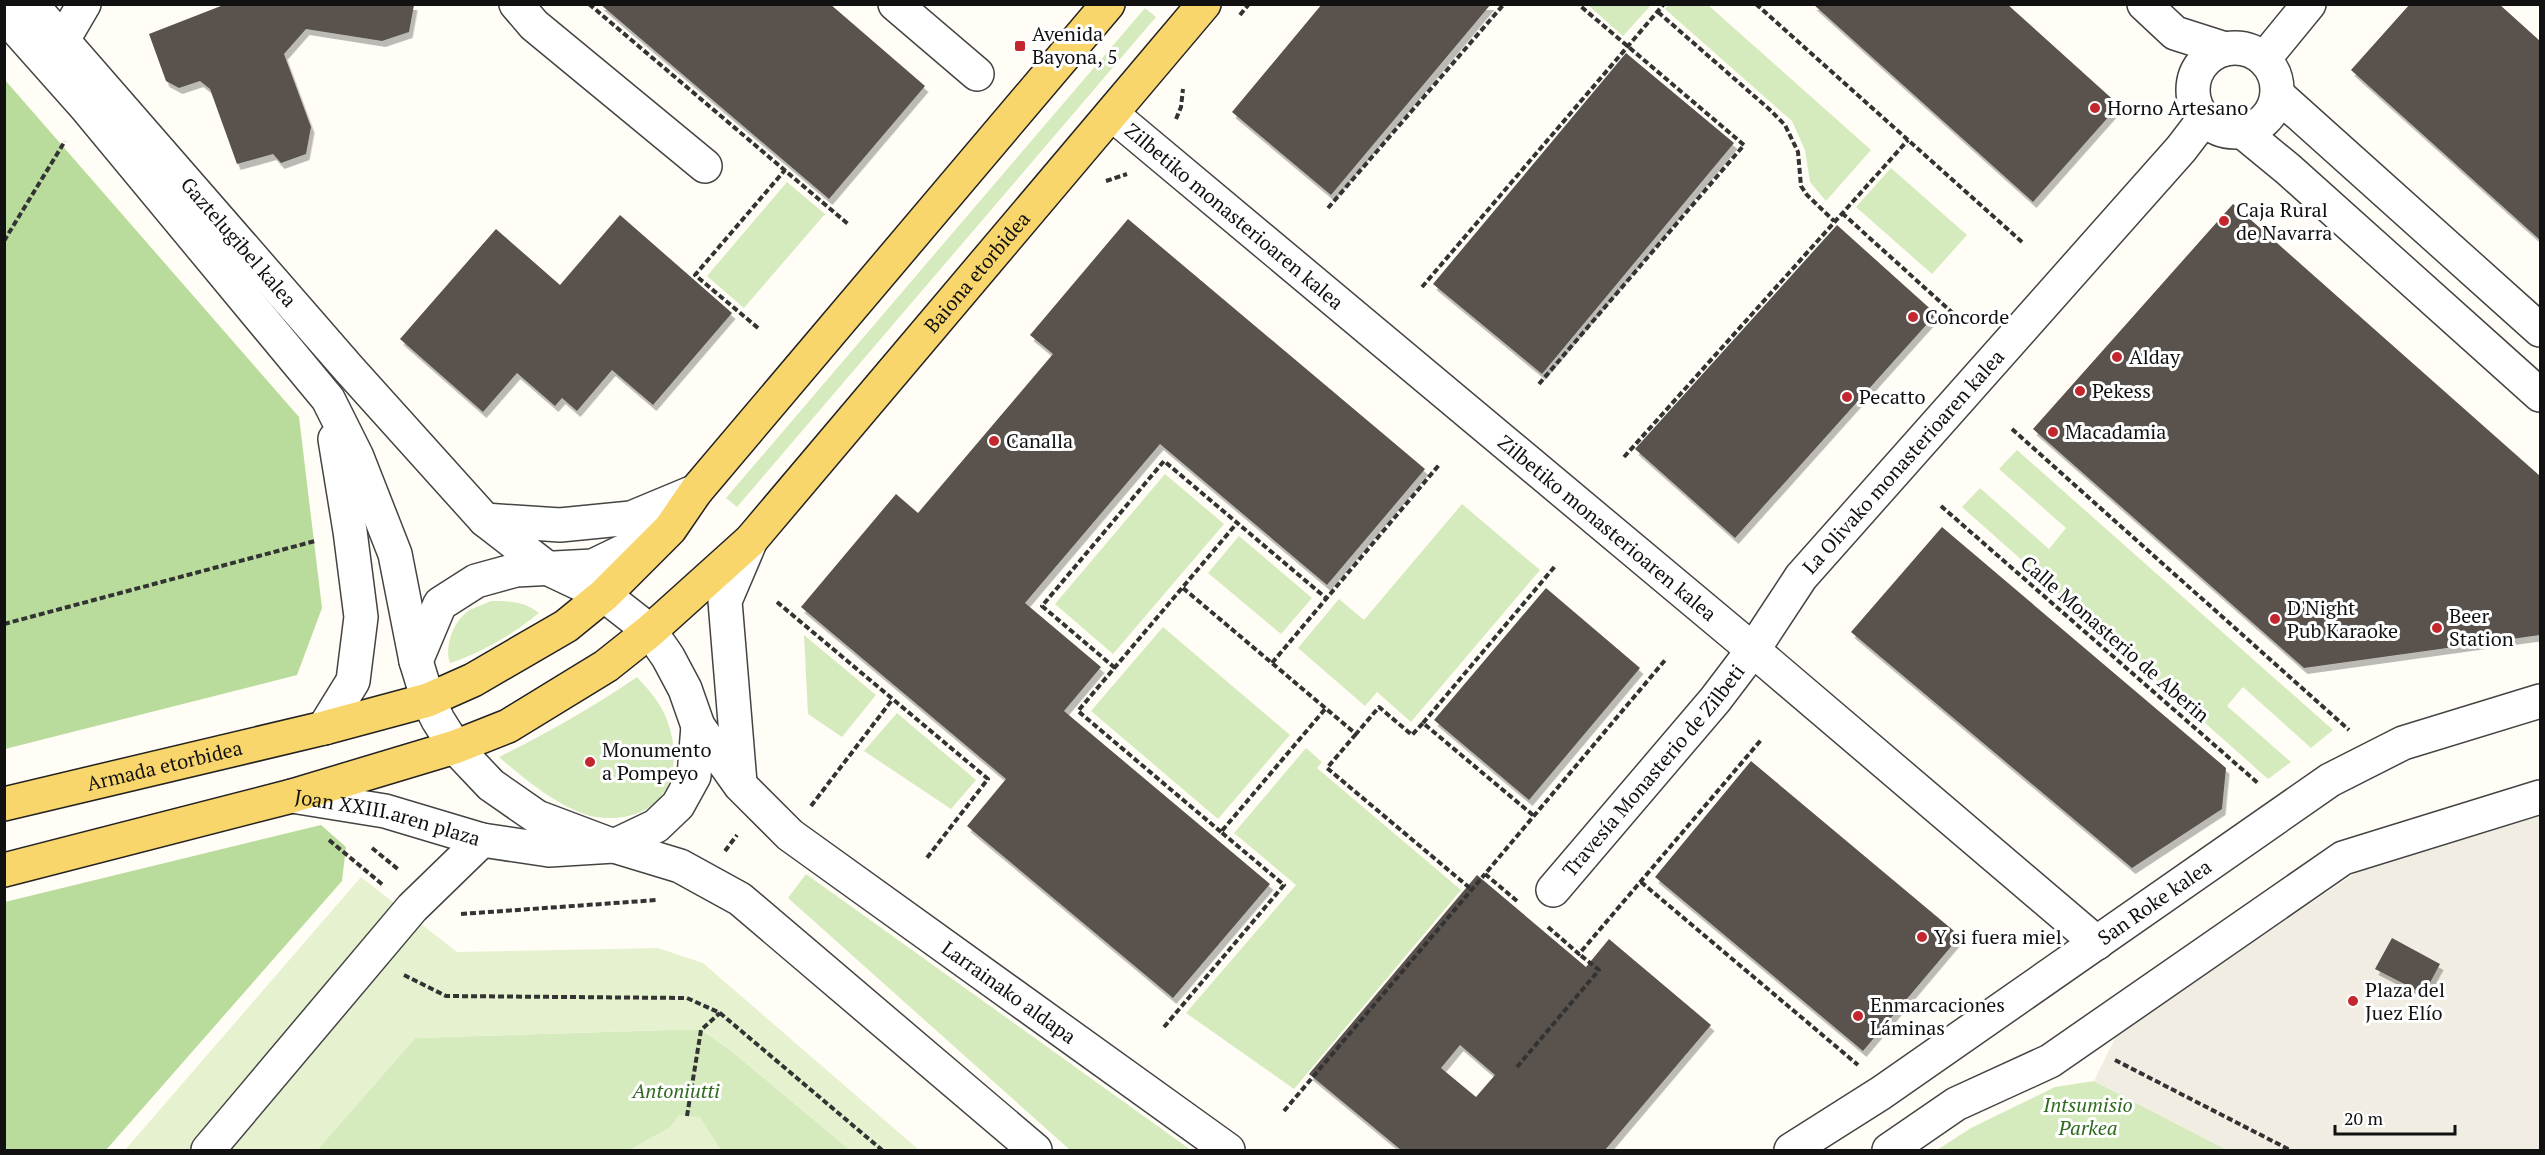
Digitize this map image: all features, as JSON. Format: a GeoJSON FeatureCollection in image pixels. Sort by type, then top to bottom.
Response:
{"type":"FeatureCollection","features":[{"type":"Feature","properties":{"kind":"main road"},"geometry":{"type":"LineString","coordinates":[[696,491],[1108,4]]}},
{"type":"Feature","properties":{"kind":"main road","name":"Baiona etorbidea"},"geometry":{"type":"LineString","coordinates":[[751,540],[1113,115],[1204,4]]}},
{"type":"Feature","properties":{"kind":"main road","name":"Joan XXIII.aren plaza"},"geometry":{"type":"LineString","coordinates":[[324,728],[428,700],[473,680],[566,626],[604,595],[670,529],[696,491]]}},
{"type":"Feature","properties":{"kind":"main road","name":"Joan XXIII.aren plaza"},"geometry":{"type":"LineString","coordinates":[[292,796],[455,747],[508,726],[606,666],[650,631],[751,540]]}},
{"type":"Feature","properties":{"kind":"main road","name":"Armada etorbidea"},"geometry":{"type":"LineString","coordinates":[[4,804],[324,728]]}},
{"type":"Feature","properties":{"kind":"main road"},"geometry":{"type":"LineString","coordinates":[[4,870],[292,796]]}},
{"type":"Feature","properties":{"kind":"street","name":"Gaztelugibel kalea"},"geometry":{"type":"LineString","coordinates":[[31,4],[85,106],[328,399],[357,457],[380,517]]}},
{"type":"Feature","properties":{"kind":"street"},"geometry":{"type":"LineString","coordinates":[[54,50],[84,4]]}},
{"type":"Feature","properties":{"kind":"street"},"geometry":{"type":"LineString","coordinates":[[516,4],[534,25],[705,166]]}},
{"type":"Feature","properties":{"kind":"street"},"geometry":{"type":"LineString","coordinates":[[896,4],[977,74]]}},
{"type":"Feature","properties":{"kind":"street"},"geometry":{"type":"LineString","coordinates":[[2144,4],[2175,33],[2194,80]]}},
{"type":"Feature","properties":{"kind":"street"},"geometry":{"type":"LineString","coordinates":[[2264,58],[2309,4]]}},
{"type":"Feature","properties":{"kind":"street","name":"Gaztelugibel kalea"},"geometry":{"type":"LineString","coordinates":[[4,15],[54,50],[448,481]]}},
{"type":"Feature","properties":{"kind":"street"},"geometry":{"type":"LineString","coordinates":[[2175,33],[2225,49],[2239,48],[2252,51],[2264,58],[2272,69],[2277,82],[2278,95],[2274,108],[2266,119],[2256,127],[2244,132],[2229,133],[2215,128],[2196,108],[2193,94],[2194,80],[2205,60],[2225,49]]}},
{"type":"Feature","properties":{"kind":"street"},"geometry":{"type":"LineString","coordinates":[[2278,95],[2541,330]]}},
{"type":"Feature","properties":{"kind":"street","name":"Zilbetiko monasterioaren kalea"},"geometry":{"type":"LineString","coordinates":[[1113,115],[1753,650],[2097,943]]}},
{"type":"Feature","properties":{"kind":"street","name":"La Olivako monasterioaren kalea"},"geometry":{"type":"LineString","coordinates":[[1753,650],[1801,577],[2181,149],[2204,119]]}},
{"type":"Feature","properties":{"kind":"street"},"geometry":{"type":"LineString","coordinates":[[2244,132],[2541,395]]}},
{"type":"Feature","properties":{"kind":"street","name":"Gaztelugibel kalea"},"geometry":{"type":"LineString","coordinates":[[328,399],[351,531]]}},
{"type":"Feature","properties":{"kind":"street","name":"Joan XXIII.aren plaza"},"geometry":{"type":"LineString","coordinates":[[448,481],[485,520],[547,568],[604,595],[650,631],[681,681],[698,726],[750,796],[790,835]]}},
{"type":"Feature","properties":{"kind":"street"},"geometry":{"type":"LineString","coordinates":[[485,520],[560,525],[631,518],[696,491]]}},
{"type":"Feature","properties":{"kind":"street","name":"Joan XXIII.aren plaza"},"geometry":{"type":"LineString","coordinates":[[380,517],[395,554],[416,661],[428,700],[455,747],[491,785],[537,818],[614,846],[680,866],[740,899],[1035,1150]]}},
{"type":"Feature","properties":{"kind":"street","name":"Joan XXIII.aren plaza"},"geometry":{"type":"LineString","coordinates":[[416,661],[440,603],[476,581],[516,570],[593,566],[670,529]]}},
{"type":"Feature","properties":{"kind":"street"},"geometry":{"type":"LineString","coordinates":[[324,728],[353,681],[361,617],[351,531]]}},
{"type":"Feature","properties":{"kind":"street"},"geometry":{"type":"LineString","coordinates":[[750,796],[725,601],[751,540]]}},
{"type":"Feature","properties":{"kind":"street","name":"Travesía Monasterio de Zilbeti"},"geometry":{"type":"LineString","coordinates":[[1553,890],[1714,700],[1753,650]]}},
{"type":"Feature","properties":{"kind":"street","name":"San Roke kalea"},"geometry":{"type":"LineString","coordinates":[[1791,1150],[1881,1093],[2330,780],[2403,742],[2541,701]]}},
{"type":"Feature","properties":{"kind":"street","name":"Joan XXIII.aren plaza"},"geometry":{"type":"LineString","coordinates":[[292,796],[385,811],[482,840],[549,850],[614,846],[656,826],[678,805],[694,776],[698,726]]}},
{"type":"Feature","properties":{"kind":"street"},"geometry":{"type":"LineString","coordinates":[[1888,1150],[1956,1104],[2050,1061],[2343,858],[2541,796]]}},
{"type":"Feature","properties":{"kind":"street","name":"Larrainako aldapa"},"geometry":{"type":"LineString","coordinates":[[790,835],[1228,1150]]}},
{"type":"Feature","properties":{"kind":"street"},"geometry":{"type":"LineString","coordinates":[[208,1150],[426,893],[482,840]]}},
{"type":"Feature","properties":{"kind":"path"},"geometry":{"type":"LineString","coordinates":[[590,4],[848,224]]}},
{"type":"Feature","properties":{"kind":"path"},"geometry":{"type":"LineString","coordinates":[[1328,208],[1504,4]]}},
{"type":"Feature","properties":{"kind":"path"},"geometry":{"type":"LineString","coordinates":[[1539,384],[1744,145],[1578,4]]}},
{"type":"Feature","properties":{"kind":"path"},"geometry":{"type":"LineString","coordinates":[[1422,287],[1664,4]]}},
{"type":"Feature","properties":{"kind":"path"},"geometry":{"type":"LineString","coordinates":[[1756,4],[2024,243]]}},
{"type":"Feature","properties":{"kind":"path"},"geometry":{"type":"LineString","coordinates":[[1658,12],[1785,125],[1798,152],[1802,186],[1807,195],[1834,221]]}},
{"type":"Feature","properties":{"kind":"path"},"geometry":{"type":"LineString","coordinates":[[4,241],[85,106]]}},
{"type":"Feature","properties":{"kind":"path"},"geometry":{"type":"LineString","coordinates":[[1624,457],[1908,140]]}},
{"type":"Feature","properties":{"kind":"path"},"geometry":{"type":"LineString","coordinates":[[758,328],[695,275],[785,170]]}},
{"type":"Feature","properties":{"kind":"path"},"geometry":{"type":"LineString","coordinates":[[1842,213],[1957,317]]}},
{"type":"Feature","properties":{"kind":"path"},"geometry":{"type":"LineString","coordinates":[[2012,429],[2355,735]]}},
{"type":"Feature","properties":{"kind":"path"},"geometry":{"type":"LineString","coordinates":[[1115,668],[1042,606],[1164,461],[1326,598]]}},
{"type":"Feature","properties":{"kind":"path"},"geometry":{"type":"LineString","coordinates":[[1272,663],[1439,465]]}},
{"type":"Feature","properties":{"kind":"path","name":"Calle Monasterio de Aberin"},"geometry":{"type":"LineString","coordinates":[[1941,506],[2261,786]]}},
{"type":"Feature","properties":{"kind":"path"},"geometry":{"type":"LineString","coordinates":[[1164,1027],[1284,885],[1078,711],[1237,523]]}},
{"type":"Feature","properties":{"kind":"path"},"geometry":{"type":"LineString","coordinates":[[4,624],[351,531]]}},
{"type":"Feature","properties":{"kind":"path"},"geometry":{"type":"LineString","coordinates":[[1472,890],[1327,768],[1378,707],[1412,735],[1556,565]]}},
{"type":"Feature","properties":{"kind":"path"},"geometry":{"type":"LineString","coordinates":[[1183,588],[1356,734]]}},
{"type":"Feature","properties":{"kind":"path"},"geometry":{"type":"LineString","coordinates":[[777,603],[988,779],[926,859]]}},
{"type":"Feature","properties":{"kind":"path"},"geometry":{"type":"LineString","coordinates":[[790,835],[892,700]]}},
{"type":"Feature","properties":{"kind":"path"},"geometry":{"type":"LineString","coordinates":[[1221,832],[1326,708]]}},
{"type":"Feature","properties":{"kind":"path"},"geometry":{"type":"LineString","coordinates":[[1423,723],[1534,816]]}},
{"type":"Feature","properties":{"kind":"path"},"geometry":{"type":"LineString","coordinates":[[426,893],[460,914],[689,898],[704,879],[750,796]]}},
{"type":"Feature","properties":{"kind":"path"},"geometry":{"type":"LineString","coordinates":[[1284,1111],[1485,874]]}},
{"type":"Feature","properties":{"kind":"path"},"geometry":{"type":"LineString","coordinates":[[1641,882],[1863,1069]]}},
{"type":"Feature","properties":{"kind":"path"},"geometry":{"type":"LineString","coordinates":[[1517,1067],[1599,970],[1579,954]]}},
{"type":"Feature","properties":{"kind":"path"},"geometry":{"type":"LineString","coordinates":[[372,958],[446,996],[687,998],[720,1013],[882,1150]]}},
{"type":"Feature","properties":{"kind":"path"},"geometry":{"type":"LineString","coordinates":[[687,1116],[701,1030],[720,1013]]}},
{"type":"Feature","properties":{"kind":"path"},"geometry":{"type":"LineString","coordinates":[[2107,1055],[2290,1150]]}},
{"type":"Feature","properties":{"kind":"green space"},"geometry":{"type":"Polygon","coordinates":[[[1669,4],[1708,5],[1871,150],[1826,201],[1810,182],[1805,150],[1792,121],[1665,9],[1669,4]]]}},
{"type":"Feature","properties":{"kind":"green space"},"geometry":{"type":"Polygon","coordinates":[[[1588,5],[1651,5],[1623,36],[1588,5]]]}},
{"type":"Feature","properties":{"kind":"green space"},"geometry":{"type":"Polygon","coordinates":[[[1145,8],[1156,17],[737,507],[726,498],[1145,8]]]}},
{"type":"Feature","properties":{"kind":"green space"},"geometry":{"type":"Polygon","coordinates":[[[5,80],[299,417],[322,608],[297,675],[5,749],[5,80]]]}},
{"type":"Feature","properties":{"kind":"green space"},"geometry":{"type":"Polygon","coordinates":[[[1891,168],[1967,235],[1932,274],[1856,207],[1891,168]]]}},
{"type":"Feature","properties":{"kind":"green space"},"geometry":{"type":"Polygon","coordinates":[[[787,182],[825,214],[744,308],[707,276],[787,182]]]}},
{"type":"Feature","properties":{"kind":"green space"},"geometry":{"type":"Polygon","coordinates":[[[2017,450],[2333,730],[2311,748],[2243,687],[2227,706],[2291,762],[2268,779],[1962,507],[1980,488],[2049,549],[2066,528],[1999,469],[2017,450]]]}},
{"type":"Feature","properties":{"kind":"green space"},"geometry":{"type":"Polygon","coordinates":[[[1165,474],[1224,524],[1113,654],[1055,604],[1165,474]]]}},
{"type":"Feature","properties":{"kind":"green space"},"geometry":{"type":"Polygon","coordinates":[[[1462,504],[1540,570],[1411,722],[1377,692],[1365,706],[1298,648],[1339,599],[1364,620],[1462,504]]]}},
{"type":"Feature","properties":{"kind":"green space"},"geometry":{"type":"Polygon","coordinates":[[[1239,536],[1312,598],[1281,634],[1208,573],[1239,536]]]}},
{"type":"Feature","properties":{"kind":"green space"},"geometry":{"type":"Polygon","coordinates":[[[491,601],[522,604],[539,613],[496,642],[450,663],[448,650],[454,628],[468,611],[491,601]]]}},
{"type":"Feature","properties":{"kind":"green space"},"geometry":{"type":"Polygon","coordinates":[[[1163,627],[1290,735],[1218,819],[1091,711],[1163,627]]]}},
{"type":"Feature","properties":{"kind":"green space"},"geometry":{"type":"Polygon","coordinates":[[[804,635],[876,695],[842,737],[808,714],[804,635]]]}},
{"type":"Feature","properties":{"kind":"green space"},"geometry":{"type":"Polygon","coordinates":[[[637,677],[664,713],[671,734],[674,755],[672,774],[665,790],[654,803],[639,813],[620,817],[596,817],[584,814],[544,793],[499,757],[570,719],[637,677]]]}},
{"type":"Feature","properties":{"kind":"green space"},"geometry":{"type":"Polygon","coordinates":[[[897,713],[976,780],[951,809],[864,751],[897,713]]]}},
{"type":"Feature","properties":{"kind":"green space"},"geometry":{"type":"Polygon","coordinates":[[[1306,748],[1322,762],[1317,768],[1461,890],[1294,1089],[1186,1013],[1296,885],[1234,833],[1306,748]]]}},
{"type":"Feature","properties":{"kind":"green space"},"geometry":{"type":"Polygon","coordinates":[[[321,825],[346,847],[342,881],[106,1150],[5,1150],[5,902],[321,825]]]}},
{"type":"Feature","properties":{"kind":"green space"},"geometry":{"type":"Polygon","coordinates":[[[806,874],[1191,1150],[1070,1150],[788,898],[806,874]]]}},
{"type":"Feature","properties":{"kind":"green space"},"geometry":{"type":"Polygon","coordinates":[[[361,877],[457,952],[658,948],[703,963],[919,1150],[850,1150],[729,1049],[701,1030],[669,1030],[415,1038],[317,1150],[125,1150],[361,877]]]}},
{"type":"Feature","properties":{"kind":"green space","name":"Antoniutti"},"geometry":{"type":"Polygon","coordinates":[[[701,1030],[729,1049],[850,1150],[317,1150],[415,1038],[701,1030]]]}},
{"type":"Feature","properties":{"kind":"green space","name":"Intsumisio Parkea"},"geometry":{"type":"Polygon","coordinates":[[[2094,1081],[2227,1150],[1937,1150],[1971,1128],[2055,1087],[2094,1081]]]}},
{"type":"Feature","properties":{"kind":"green space"},"geometry":{"type":"Polygon","coordinates":[[[679,1115],[700,1117],[721,1150],[629,1150],[670,1127],[679,1115]]]}},
{"type":"Feature","properties":{"kind":"shaded area","name":"Plaza del Juez Elío"},"geometry":{"type":"Polygon","coordinates":[[[2540,815],[2540,1150],[2227,1150],[2094,1081],[2117,1034],[2357,872],[2540,815]]]}},
{"type":"Feature","properties":{"kind":"building"},"geometry":{"type":"Polygon","coordinates":[[[226,4],[414,5],[409,32],[382,41],[306,29],[284,54],[311,127],[306,154],[281,163],[273,154],[237,164],[210,89],[200,81],[179,88],[166,81],[149,34],[226,4]]]}},
{"type":"Feature","properties":{"kind":"building"},"geometry":{"type":"Polygon","coordinates":[[[600,4],[830,4],[925,86],[829,199],[600,4]]]}},
{"type":"Feature","properties":{"kind":"building"},"geometry":{"type":"Polygon","coordinates":[[[1322,4],[1491,4],[1331,195],[1232,112],[1322,4]]]}},
{"type":"Feature","properties":{"kind":"building"},"geometry":{"type":"Polygon","coordinates":[[[1813,4],[2007,4],[2119,105],[2033,202],[1813,4]]]}},
{"type":"Feature","properties":{"kind":"building"},"geometry":{"type":"Polygon","coordinates":[[[2410,4],[2499,4],[2540,41],[2540,240],[2351,70],[2410,4]]]}},
{"type":"Feature","properties":{"kind":"building"},"geometry":{"type":"Polygon","coordinates":[[[1626,53],[1734,143],[1542,374],[1433,284],[1626,53]]]}},
{"type":"Feature","properties":{"kind":"building"},"geometry":{"type":"Polygon","coordinates":[[[2233,204],[2540,476],[2540,635],[2304,668],[2033,429],[2233,204]]]}},
{"type":"Feature","properties":{"kind":"building"},"geometry":{"type":"Polygon","coordinates":[[[620,215],[732,313],[653,405],[612,370],[577,411],[562,398],[555,406],[517,373],[483,412],[400,339],[496,229],[560,285],[620,215]]]}},
{"type":"Feature","properties":{"kind":"building"},"geometry":{"type":"Polygon","coordinates":[[[1128,219],[1425,469],[1327,585],[1160,444],[1025,603],[1101,667],[1064,711],[1270,884],[1173,998],[967,826],[1006,779],[801,607],[896,494],[918,513],[1053,354],[1030,335],[1128,219]]]}},
{"type":"Feature","properties":{"kind":"building"},"geometry":{"type":"Polygon","coordinates":[[[1837,225],[1936,314],[1735,538],[1635,449],[1837,225]]]}},
{"type":"Feature","properties":{"kind":"building"},"geometry":{"type":"Polygon","coordinates":[[[1942,527],[2226,768],[2222,809],[2132,868],[1851,632],[1942,527]]]}},
{"type":"Feature","properties":{"kind":"building"},"geometry":{"type":"Polygon","coordinates":[[[1546,588],[1640,668],[1529,800],[1434,720],[1546,588]]]}},
{"type":"Feature","properties":{"kind":"building"},"geometry":{"type":"Polygon","coordinates":[[[1751,761],[1960,936],[1863,1051],[1655,877],[1751,761]]]}},
{"type":"Feature","properties":{"kind":"building"},"geometry":{"type":"Polygon","coordinates":[[[1477,875],[1586,967],[1609,939],[1711,1025],[1605,1150],[1401,1150],[1309,1074],[1477,875]],[[1460,1045],[1441,1068],[1476,1097],[1495,1075],[1460,1045]]]}},
{"type":"Feature","properties":{"kind":"building"},"geometry":{"type":"Polygon","coordinates":[[[2392,938],[2440,964],[2424,994],[2375,969],[2392,938]]]}},
{"type":"Feature","properties":{"kind":"place","name":"Avenida Bayona, 5"},"geometry":{"type":"Point","coordinates":[1020,46]}},
{"type":"Feature","properties":{"kind":"place","name":"Horno Artesano"},"geometry":{"type":"Point","coordinates":[2095,108]}},
{"type":"Feature","properties":{"kind":"place","name":"Caja Rural de Navarra"},"geometry":{"type":"Point","coordinates":[2224,221]}},
{"type":"Feature","properties":{"kind":"place","name":"Concorde"},"geometry":{"type":"Point","coordinates":[1913,317]}},
{"type":"Feature","properties":{"kind":"place","name":"Alday"},"geometry":{"type":"Point","coordinates":[2117,357]}},
{"type":"Feature","properties":{"kind":"place","name":"Pekess"},"geometry":{"type":"Point","coordinates":[2080,391]}},
{"type":"Feature","properties":{"kind":"place","name":"Pecatto"},"geometry":{"type":"Point","coordinates":[1847,397]}},
{"type":"Feature","properties":{"kind":"place","name":"Macadamia"},"geometry":{"type":"Point","coordinates":[2053,432]}},
{"type":"Feature","properties":{"kind":"place","name":"Canalla"},"geometry":{"type":"Point","coordinates":[994,441]}},
{"type":"Feature","properties":{"kind":"place","name":"D'Night Pub Karaoke"},"geometry":{"type":"Point","coordinates":[2275,619]}},
{"type":"Feature","properties":{"kind":"place","name":"Beer Station"},"geometry":{"type":"Point","coordinates":[2437,628]}},
{"type":"Feature","properties":{"kind":"place","name":"Monumento a Pompeyo"},"geometry":{"type":"Point","coordinates":[590,762]}},
{"type":"Feature","properties":{"kind":"place","name":"Y si fuera miel"},"geometry":{"type":"Point","coordinates":[1922,937]}},
{"type":"Feature","properties":{"kind":"place","name":"Plaza del Juez Elío"},"geometry":{"type":"Point","coordinates":[2353,1001]}},
{"type":"Feature","properties":{"kind":"place","name":"Enmarcaciones Láminas"},"geometry":{"type":"Point","coordinates":[1858,1016]}}]}
